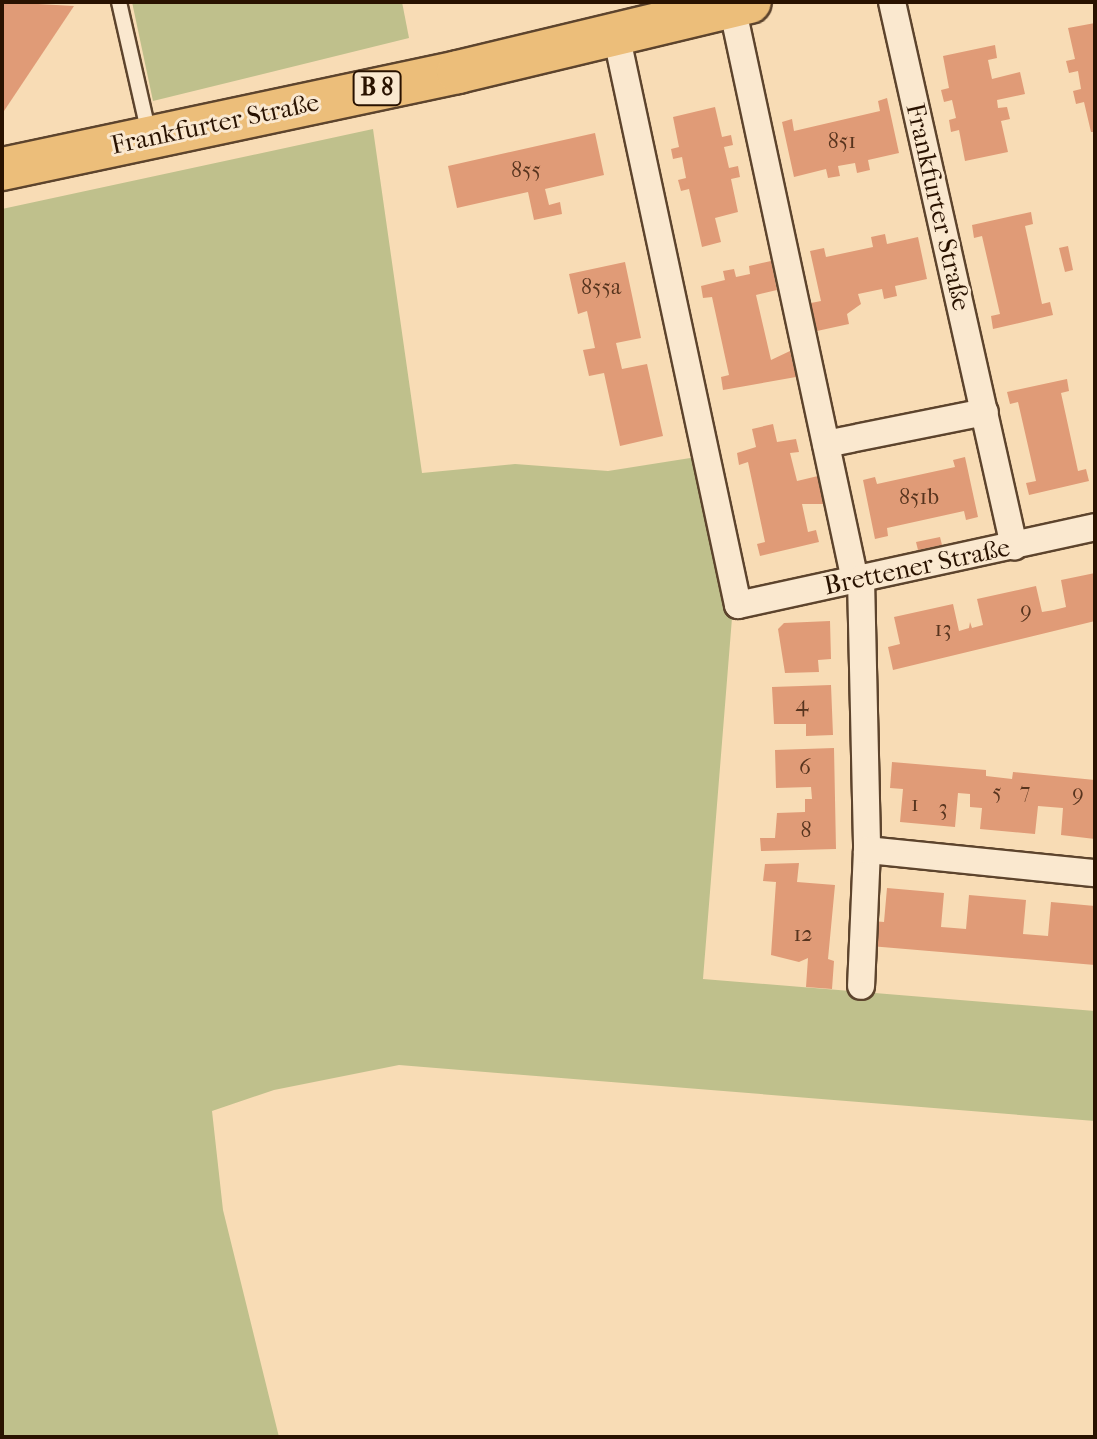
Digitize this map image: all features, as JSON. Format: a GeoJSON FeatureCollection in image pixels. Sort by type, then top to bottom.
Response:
{"type":"FeatureCollection","features":[{"type":"Feature","properties":{"kind":"main road","name":"Frankfurter Straße"},"geometry":{"type":"LineString","coordinates":[[2,169],[741,4]]}},
{"type":"Feature","properties":{"kind":"street","name":"Frankfurter Straße"},"geometry":{"type":"LineString","coordinates":[[892,2],[1014,546]]}},
{"type":"Feature","properties":{"kind":"street","name":"Frankfurter Straße"},"geometry":{"type":"LineString","coordinates":[[741,4],[826,444],[858,579],[867,850],[861,986]]}},
{"type":"Feature","properties":{"kind":"street","name":"Brettener Straße"},"geometry":{"type":"LineString","coordinates":[[616,34],[738,605],[1095,527]]}},
{"type":"Feature","properties":{"kind":"street"},"geometry":{"type":"LineString","coordinates":[[826,444],[985,412]]}},
{"type":"Feature","properties":{"kind":"street"},"geometry":{"type":"LineString","coordinates":[[867,850],[1095,873]]}},
{"type":"Feature","properties":{"kind":"lane"},"geometry":{"type":"LineString","coordinates":[[119,2],[150,138]]}},
{"type":"Feature","properties":{"kind":"green space"},"geometry":{"type":"Polygon","coordinates":[[[132,2],[402,2],[409,38],[153,101],[132,2]]]}},
{"type":"Feature","properties":{"kind":"green space"},"geometry":{"type":"Polygon","coordinates":[[[373,129],[422,473],[515,464],[608,471],[703,456],[732,618],[703,979],[1095,1011],[1095,1121],[399,1065],[274,1090],[212,1111],[223,1210],[279,1437],[2,1437],[2,209],[373,129]]]}},
{"type":"Feature","properties":{"kind":"building"},"geometry":{"type":"Polygon","coordinates":[[[2,2],[74,6],[2,114],[2,2]]]}},
{"type":"Feature","properties":{"kind":"building"},"geometry":{"type":"Polygon","coordinates":[[[1095,23],[1095,132],[1091,132],[1084,102],[1076,104],[1073,91],[1081,89],[1078,71],[1069,73],[1066,61],[1075,59],[1068,28],[1095,23]]]}},
{"type":"Feature","properties":{"kind":"building"},"geometry":{"type":"Polygon","coordinates":[[[995,45],[997,58],[988,60],[992,79],[1020,72],[1025,94],[997,100],[998,108],[1007,107],[1010,119],[1001,121],[1008,152],[965,161],[959,130],[951,132],[949,120],[956,118],[952,100],[944,102],[941,90],[949,88],[943,56],[995,45]]]}},
{"type":"Feature","properties":{"kind":"building"},"geometry":{"type":"Polygon","coordinates":[[[887,98],[899,153],[868,160],[870,170],[857,173],[855,163],[838,166],[840,176],[828,178],[826,169],[794,177],[782,122],[792,119],[794,131],[880,111],[878,101],[887,98]]]}},
{"type":"Feature","properties":{"kind":"building"},"geometry":{"type":"Polygon","coordinates":[[[715,107],[722,137],[731,135],[733,145],[724,147],[729,168],[738,166],[740,177],[731,179],[738,212],[715,218],[721,242],[702,247],[689,189],[681,191],[678,180],[686,178],[682,157],[673,159],[671,149],[679,147],[673,117],[715,107]]]}},
{"type":"Feature","properties":{"kind":"building"},"geometry":{"type":"Polygon","coordinates":[[[595,133],[604,175],[545,189],[549,205],[560,202],[562,214],[534,220],[528,192],[457,208],[448,166],[595,133]]]}},
{"type":"Feature","properties":{"kind":"building"},"geometry":{"type":"Polygon","coordinates":[[[1031,212],[1033,224],[1025,226],[1042,304],[1050,302],[1053,315],[993,329],[991,316],[1000,314],[982,236],[974,238],[972,225],[1031,212]]]}},
{"type":"Feature","properties":{"kind":"building"},"geometry":{"type":"Polygon","coordinates":[[[885,234],[887,244],[918,237],[927,279],[895,286],[897,296],[884,299],[882,289],[858,294],[861,304],[847,314],[849,324],[817,331],[811,303],[821,301],[810,251],[824,248],[826,257],[873,247],[871,237],[885,234]]]}},
{"type":"Feature","properties":{"kind":"building"},"geometry":{"type":"Polygon","coordinates":[[[1068,246],[1073,270],[1065,272],[1059,248],[1068,246]]]}},
{"type":"Feature","properties":{"kind":"building"},"geometry":{"type":"Polygon","coordinates":[[[771,261],[777,290],[756,295],[771,360],[790,351],[796,377],[723,390],[721,377],[729,375],[712,297],[703,298],[701,286],[725,280],[723,271],[734,269],[736,277],[750,274],[749,266],[771,261]]]}},
{"type":"Feature","properties":{"kind":"building"},"geometry":{"type":"Polygon","coordinates":[[[625,262],[641,338],[616,343],[622,369],[647,364],[663,436],[620,446],[604,373],[589,376],[583,350],[595,348],[587,311],[578,314],[569,274],[625,262]]]}},
{"type":"Feature","properties":{"kind":"building"},"geometry":{"type":"Polygon","coordinates":[[[1067,379],[1069,391],[1061,393],[1078,471],[1086,469],[1089,481],[1029,495],[1026,483],[1036,481],[1018,402],[1010,404],[1007,392],[1067,379]]]}},
{"type":"Feature","properties":{"kind":"building"},"geometry":{"type":"Polygon","coordinates":[[[773,424],[777,442],[796,439],[799,452],[790,453],[797,481],[818,476],[824,504],[802,504],[808,532],[816,530],[819,542],[760,556],[757,544],[765,542],[748,462],[739,465],[737,453],[756,447],[752,429],[773,424]]]}},
{"type":"Feature","properties":{"kind":"building"},"geometry":{"type":"Polygon","coordinates":[[[965,457],[978,517],[966,520],[964,511],[887,528],[888,536],[875,539],[863,480],[875,477],[877,484],[955,467],[953,460],[965,457]]]}},
{"type":"Feature","properties":{"kind":"building"},"geometry":{"type":"Polygon","coordinates":[[[940,537],[942,545],[918,550],[916,542],[940,537]]]}},
{"type":"Feature","properties":{"kind":"building"},"geometry":{"type":"Polygon","coordinates":[[[1095,573],[1095,621],[893,670],[888,647],[900,644],[894,617],[953,604],[959,631],[969,628],[970,622],[972,628],[983,625],[977,599],[1036,586],[1042,612],[1054,610],[1066,607],[1061,580],[1095,573]]]}},
{"type":"Feature","properties":{"kind":"building"},"geometry":{"type":"Polygon","coordinates":[[[830,621],[831,659],[818,660],[819,672],[785,673],[778,629],[784,623],[830,621]]]}},
{"type":"Feature","properties":{"kind":"building"},"geometry":{"type":"Polygon","coordinates":[[[831,685],[833,735],[806,736],[806,724],[774,724],[772,687],[831,685]]]}},
{"type":"Feature","properties":{"kind":"building"},"geometry":{"type":"Polygon","coordinates":[[[834,748],[836,849],[761,851],[760,838],[775,838],[777,813],[805,812],[805,799],[812,799],[811,787],[776,788],[775,750],[834,748]]]}},
{"type":"Feature","properties":{"kind":"building"},"geometry":{"type":"Polygon","coordinates":[[[892,762],[986,770],[986,776],[1012,779],[1013,772],[1095,780],[1095,839],[1061,835],[1063,808],[1038,806],[1035,834],[980,829],[982,808],[970,807],[970,794],[958,793],[955,827],[900,822],[903,789],[890,788],[892,762]]]}},
{"type":"Feature","properties":{"kind":"building"},"geometry":{"type":"Polygon","coordinates":[[[799,863],[797,882],[835,885],[828,959],[834,961],[832,989],[806,987],[808,958],[799,962],[771,955],[776,882],[763,881],[765,864],[799,863]]]}},
{"type":"Feature","properties":{"kind":"building"},"geometry":{"type":"Polygon","coordinates":[[[887,888],[944,893],[941,927],[966,929],[969,895],[1026,900],[1023,934],[1048,936],[1051,902],[1095,906],[1095,965],[870,946],[872,921],[884,922],[887,888]]]}}]}
